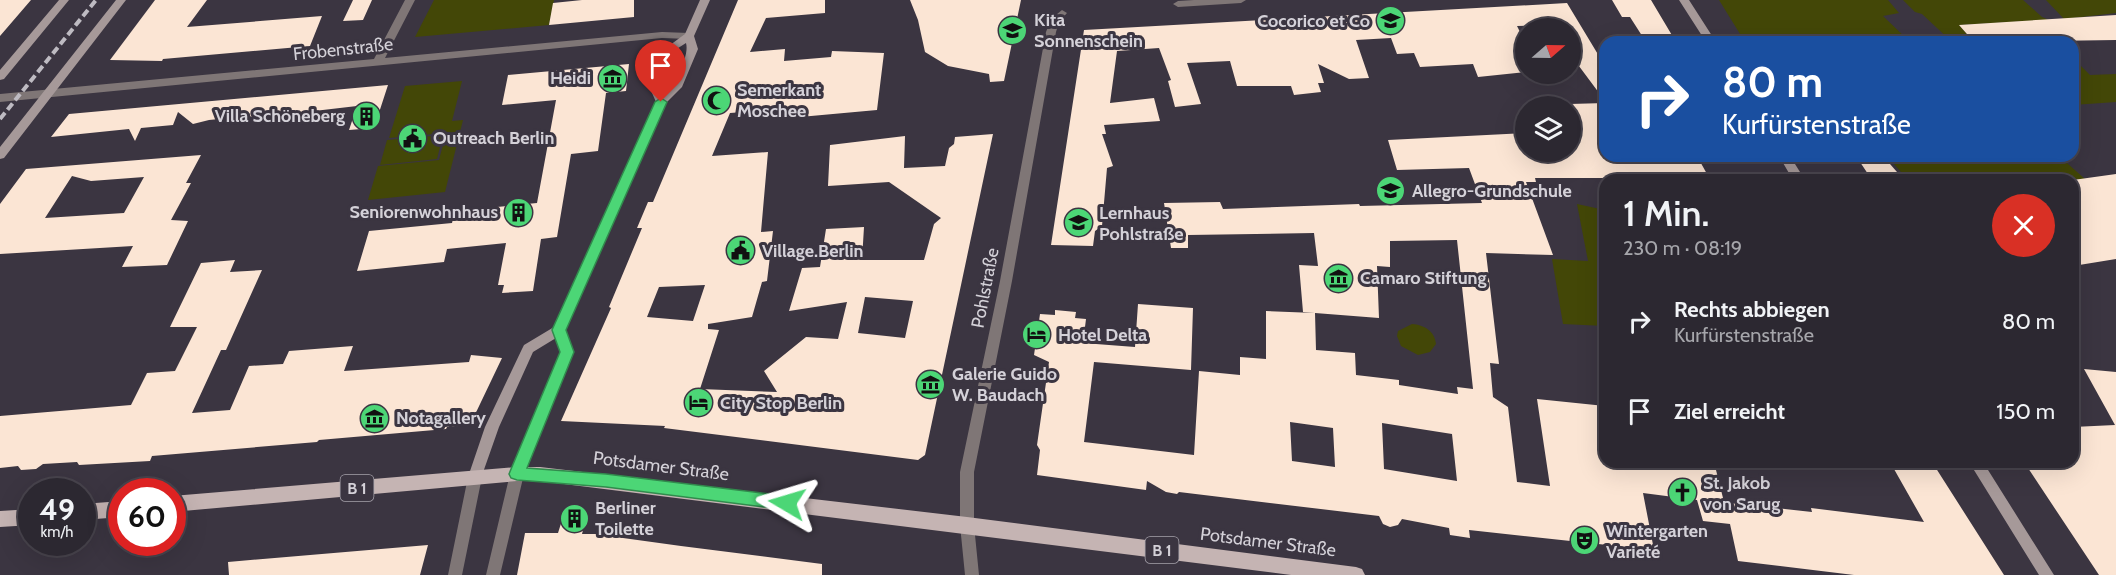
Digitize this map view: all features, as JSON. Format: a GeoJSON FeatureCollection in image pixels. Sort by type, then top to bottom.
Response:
{"type":"FeatureCollection","features":[{"type":"Feature","properties":{"kind":"main road","name":"Potsdamer Straße"},"geometry":{"type":"LineString","coordinates":[[186,503],[517,474],[619,482],[1356,575]]}},
{"type":"Feature","properties":{"kind":"main road"},"geometry":{"type":"LineString","coordinates":[[0,519],[18,518]]}},
{"type":"Feature","properties":{"kind":"street"},"geometry":{"type":"LineString","coordinates":[[0,77],[64,0]]}},
{"type":"Feature","properties":{"kind":"street"},"geometry":{"type":"LineString","coordinates":[[0,155],[121,0]]}},
{"type":"Feature","properties":{"kind":"street"},"geometry":{"type":"LineString","coordinates":[[378,62],[410,0]]}},
{"type":"Feature","properties":{"kind":"street"},"geometry":{"type":"LineString","coordinates":[[661,102],[654,86],[671,48],[689,36],[705,0]]}},
{"type":"Feature","properties":{"kind":"street"},"geometry":{"type":"LineString","coordinates":[[1178,4],[1241,0]]}},
{"type":"Feature","properties":{"kind":"street"},"geometry":{"type":"LineString","coordinates":[[1684,0],[1707,36]]}},
{"type":"Feature","properties":{"kind":"street","name":"Pohlstraße"},"geometry":{"type":"LineString","coordinates":[[972,575],[967,525],[968,472],[1006,281],[1051,32],[1054,21],[1062,13]]}},
{"type":"Feature","properties":{"kind":"street","name":"Frobenstraße"},"geometry":{"type":"LineString","coordinates":[[0,98],[662,35],[689,36]]}},
{"type":"Feature","properties":{"kind":"street"},"geometry":{"type":"LineString","coordinates":[[455,575],[475,477],[492,427],[528,349],[559,330],[661,102],[677,87],[693,50],[689,36]]}},
{"type":"Feature","properties":{"kind":"street"},"geometry":{"type":"LineString","coordinates":[[493,575],[508,504],[517,474],[567,352],[559,330]]}},
{"type":"Feature","properties":{"kind":"street"},"geometry":{"type":"LineString","coordinates":[[1980,468],[2047,575]]}},
{"type":"Feature","properties":{"kind":"shaded area"},"geometry":{"type":"Polygon","coordinates":[[[434,0],[554,0],[549,25],[415,37],[434,0]]]}},
{"type":"Feature","properties":{"kind":"shaded area"},"geometry":{"type":"Polygon","coordinates":[[[1719,0],[1888,0],[1899,13],[1883,16],[1904,36],[1741,36],[1719,0]]]}},
{"type":"Feature","properties":{"kind":"shaded area"},"geometry":{"type":"Polygon","coordinates":[[[1903,0],[2023,0],[2042,17],[2049,20],[1959,25],[1969,36],[1946,36],[1922,14],[1915,12],[1903,0]]]}},
{"type":"Feature","properties":{"kind":"shaded area"},"geometry":{"type":"Polygon","coordinates":[[[2046,0],[2116,0],[2116,13],[2064,19],[2046,0]]]}},
{"type":"Feature","properties":{"kind":"shaded area"},"geometry":{"type":"Polygon","coordinates":[[[2079,64],[2090,75],[2116,74],[2116,102],[2079,105],[2079,64]]]}},
{"type":"Feature","properties":{"kind":"shaded area"},"geometry":{"type":"Polygon","coordinates":[[[462,81],[452,121],[463,120],[445,192],[368,200],[378,166],[439,160],[446,133],[389,138],[405,86],[462,81]]]}},
{"type":"Feature","properties":{"kind":"shaded area"},"geometry":{"type":"Polygon","coordinates":[[[443,135],[437,159],[380,165],[387,140],[443,135]]]}},
{"type":"Feature","properties":{"kind":"shaded area"},"geometry":{"type":"Polygon","coordinates":[[[1892,162],[2066,162],[2085,179],[2079,179],[2079,174],[1903,174],[1892,162]]]}},
{"type":"Feature","properties":{"kind":"shaded area"},"geometry":{"type":"Polygon","coordinates":[[[1577,204],[1599,209],[1599,326],[1563,324],[1552,259],[1588,261],[1577,204]]]}},
{"type":"Feature","properties":{"kind":"shaded area"},"geometry":{"type":"Polygon","coordinates":[[[1412,324],[1425,327],[1434,336],[1436,344],[1430,352],[1418,355],[1401,346],[1397,336],[1398,331],[1412,324]]]}},
{"type":"Feature","properties":{"kind":"building"},"geometry":{"type":"Polygon","coordinates":[[[0,0],[31,0],[0,36],[0,0]]]}},
{"type":"Feature","properties":{"kind":"building"},"geometry":{"type":"Polygon","coordinates":[[[155,0],[207,0],[187,27],[322,16],[310,46],[163,59],[162,61],[110,60],[155,0]]]}},
{"type":"Feature","properties":{"kind":"building"},"geometry":{"type":"Polygon","coordinates":[[[353,0],[372,0],[363,20],[343,21],[353,0]]]}},
{"type":"Feature","properties":{"kind":"building"},"geometry":{"type":"Polygon","coordinates":[[[582,0],[634,0],[634,17],[549,25],[553,3],[582,0]]]}},
{"type":"Feature","properties":{"kind":"building"},"geometry":{"type":"Polygon","coordinates":[[[738,0],[825,0],[825,13],[766,18],[750,52],[785,49],[784,61],[831,57],[832,51],[884,53],[877,110],[800,117],[801,108],[730,113],[712,156],[768,152],[761,232],[773,231],[767,281],[762,282],[752,317],[708,324],[708,329],[719,330],[700,389],[777,392],[764,371],[806,337],[838,339],[847,302],[789,311],[802,268],[820,267],[826,229],[864,227],[862,260],[924,260],[934,224],[941,218],[889,182],[828,186],[830,145],[905,136],[904,168],[945,166],[949,148],[954,144],[955,137],[993,134],[925,455],[918,460],[664,428],[665,426],[561,421],[611,308],[609,307],[642,228],[637,228],[648,202],[653,202],[738,0]],[[705,285],[659,287],[647,317],[693,321],[705,285]],[[865,297],[858,333],[905,338],[913,301],[865,297]]]}},
{"type":"Feature","properties":{"kind":"building"},"geometry":{"type":"Polygon","coordinates":[[[910,0],[1021,0],[1004,81],[990,82],[989,74],[948,66],[925,52],[918,20],[910,0]]]}},
{"type":"Feature","properties":{"kind":"building"},"geometry":{"type":"Polygon","coordinates":[[[1612,0],[1651,0],[1672,36],[1642,36],[1630,17],[1622,17],[1612,0]]]}},
{"type":"Feature","properties":{"kind":"building"},"geometry":{"type":"Polygon","coordinates":[[[1567,3],[1576,18],[1515,18],[1515,73],[1478,77],[1473,64],[1420,67],[1414,53],[1397,54],[1391,38],[1356,40],[1369,78],[1349,79],[1318,64],[1324,83],[1318,83],[1321,92],[1294,95],[1291,86],[1237,86],[1230,61],[1187,63],[1201,104],[1175,107],[1168,81],[1171,80],[1159,48],[1117,51],[1110,103],[1154,98],[1160,121],[1104,125],[1106,134],[1102,134],[1113,166],[1107,168],[1102,226],[1095,231],[1093,246],[1051,245],[1084,30],[1567,3]]]}},
{"type":"Feature","properties":{"kind":"building"},"geometry":{"type":"Polygon","coordinates":[[[2116,15],[2116,40],[2079,41],[2079,36],[1969,36],[1959,25],[2116,15]]]}},
{"type":"Feature","properties":{"kind":"building"},"geometry":{"type":"Polygon","coordinates":[[[1581,26],[1599,56],[1599,93],[1581,69],[1581,26]]]}},
{"type":"Feature","properties":{"kind":"building"},"geometry":{"type":"Polygon","coordinates":[[[629,64],[626,91],[606,93],[598,151],[571,154],[557,237],[541,239],[533,291],[502,293],[504,285],[498,285],[506,243],[447,249],[444,262],[357,271],[369,231],[452,223],[455,211],[537,203],[556,100],[502,105],[508,75],[629,64]]]}},
{"type":"Feature","properties":{"kind":"building"},"geometry":{"type":"Polygon","coordinates":[[[388,85],[374,128],[349,130],[357,106],[253,118],[250,116],[209,120],[193,124],[178,112],[173,125],[141,128],[135,141],[129,129],[51,137],[69,114],[388,85]]]}},
{"type":"Feature","properties":{"kind":"building"},"geometry":{"type":"Polygon","coordinates":[[[1599,103],[1599,162],[1700,162],[1707,174],[1599,174],[1599,178],[1535,178],[1536,182],[1526,182],[1553,255],[1486,253],[1499,364],[1490,363],[1493,397],[1508,407],[1517,482],[1550,486],[1537,399],[1599,405],[1599,468],[1716,468],[1724,502],[1812,512],[1811,508],[1924,522],[1893,468],[1936,468],[2004,575],[1854,575],[1738,561],[1730,524],[1703,521],[1697,500],[1643,493],[1654,550],[1469,530],[1470,538],[1450,535],[1449,528],[1402,519],[1398,525],[1390,527],[1383,524],[1379,516],[1179,492],[1177,494],[1166,492],[1147,481],[1146,490],[1037,475],[1040,450],[1037,445],[1049,362],[1034,355],[1040,314],[1055,315],[1055,310],[1076,312],[1075,318],[1086,319],[1083,343],[1135,347],[1138,304],[1193,308],[1191,370],[1094,362],[1084,442],[1194,455],[1199,371],[1240,375],[1240,357],[1266,359],[1266,311],[1315,313],[1303,312],[1299,265],[1318,266],[1314,233],[1188,235],[1188,248],[1171,248],[1164,203],[1220,202],[1223,209],[1359,204],[1360,206],[1482,203],[1469,168],[1397,170],[1388,140],[1515,134],[1515,162],[1581,162],[1581,104],[1599,103]],[[1457,240],[1390,241],[1390,267],[1377,266],[1379,318],[1315,313],[1316,350],[1355,353],[1356,375],[1399,380],[1399,385],[1458,394],[1457,387],[1473,389],[1457,240]],[[1290,422],[1292,461],[1335,467],[1333,428],[1290,422]],[[1382,423],[1384,469],[1457,481],[1452,434],[1382,423]]]}},
{"type":"Feature","properties":{"kind":"building"},"geometry":{"type":"Polygon","coordinates":[[[201,155],[186,183],[191,183],[171,220],[188,221],[167,265],[122,267],[133,246],[0,254],[0,204],[26,169],[201,155]],[[72,176],[45,218],[124,213],[144,177],[91,181],[72,176]]]}},
{"type":"Feature","properties":{"kind":"building"},"geometry":{"type":"Polygon","coordinates":[[[1860,162],[1888,162],[1899,174],[1868,174],[1860,162]]]}},
{"type":"Feature","properties":{"kind":"building"},"geometry":{"type":"Polygon","coordinates":[[[2116,174],[2116,259],[2079,265],[2079,179],[2116,174]]]}},
{"type":"Feature","properties":{"kind":"building"},"geometry":{"type":"Polygon","coordinates":[[[235,260],[230,272],[262,270],[226,350],[221,350],[192,413],[230,410],[249,366],[283,364],[289,351],[353,346],[344,371],[469,362],[471,355],[502,358],[470,425],[317,442],[152,456],[150,461],[79,465],[77,462],[43,464],[36,469],[21,470],[18,466],[0,468],[0,416],[131,405],[147,373],[175,371],[197,327],[170,327],[201,263],[235,260]]]}},
{"type":"Feature","properties":{"kind":"building"},"geometry":{"type":"Polygon","coordinates":[[[2084,369],[2116,372],[2116,575],[2099,575],[2028,468],[2079,468],[2079,427],[2115,425],[2084,369]]]}},
{"type":"Feature","properties":{"kind":"building"},"geometry":{"type":"Polygon","coordinates":[[[564,514],[587,515],[582,534],[623,534],[623,538],[822,564],[822,575],[517,575],[525,533],[558,533],[564,514]]]}},
{"type":"Feature","properties":{"kind":"building"},"geometry":{"type":"Polygon","coordinates":[[[428,545],[420,575],[229,575],[228,562],[428,545]]]}},
{"type":"Feature","properties":{"kind":"railway"},"geometry":{"type":"LineString","coordinates":[[0,119],[96,0]]}},
{"type":"Feature","properties":{"kind":"place","name":"Cocorico et Co"},"geometry":{"type":"Point","coordinates":[1391,21]}},
{"type":"Feature","properties":{"kind":"place","name":"Kita Sonnenschein"},"geometry":{"type":"Point","coordinates":[1013,30]}},
{"type":"Feature","properties":{"kind":"place","name":"Heidi"},"geometry":{"type":"Point","coordinates":[612,78]}},
{"type":"Feature","properties":{"kind":"place","name":"Semerkant Moschee"},"geometry":{"type":"Point","coordinates":[716,100]}},
{"type":"Feature","properties":{"kind":"place","name":"Villa Schöneberg"},"geometry":{"type":"Point","coordinates":[366,116]}},
{"type":"Feature","properties":{"kind":"place","name":"Outreach Berlin"},"geometry":{"type":"Point","coordinates":[412,138]}},
{"type":"Feature","properties":{"kind":"place","name":"Allegro-Grundschule"},"geometry":{"type":"Point","coordinates":[1391,191]}},
{"type":"Feature","properties":{"kind":"place","name":"Seniorenwohnhaus"},"geometry":{"type":"Point","coordinates":[519,212]}},
{"type":"Feature","properties":{"kind":"place","name":"Lernhaus Pohlstraße"},"geometry":{"type":"Point","coordinates":[1078,223]}},
{"type":"Feature","properties":{"kind":"place","name":"Village.Berlin"},"geometry":{"type":"Point","coordinates":[741,251]}},
{"type":"Feature","properties":{"kind":"place","name":"Camaro Stiftung"},"geometry":{"type":"Point","coordinates":[1339,278]}},
{"type":"Feature","properties":{"kind":"place","name":"Hotel Delta"},"geometry":{"type":"Point","coordinates":[1037,335]}},
{"type":"Feature","properties":{"kind":"place","name":"Galerie Guido W. Baudach"},"geometry":{"type":"Point","coordinates":[931,384]}},
{"type":"Feature","properties":{"kind":"place","name":"City Stop Berlin"},"geometry":{"type":"Point","coordinates":[699,403]}},
{"type":"Feature","properties":{"kind":"place","name":"Notagallery"},"geometry":{"type":"Point","coordinates":[375,418]}},
{"type":"Feature","properties":{"kind":"place","name":"St. Jakob von Sarug"},"geometry":{"type":"Point","coordinates":[1682,493]}},
{"type":"Feature","properties":{"kind":"place","name":"Berliner Toilette"},"geometry":{"type":"Point","coordinates":[574,518]}},
{"type":"Feature","properties":{"kind":"place","name":"Wintergarten Varieté"},"geometry":{"type":"Point","coordinates":[1585,541]}},
{"type":"Feature","properties":{"kind":"route"},"geometry":{"type":"LineString","coordinates":[[661,102],[559,330],[567,352],[517,474],[540,474],[606,481],[787,503]]}}]}
